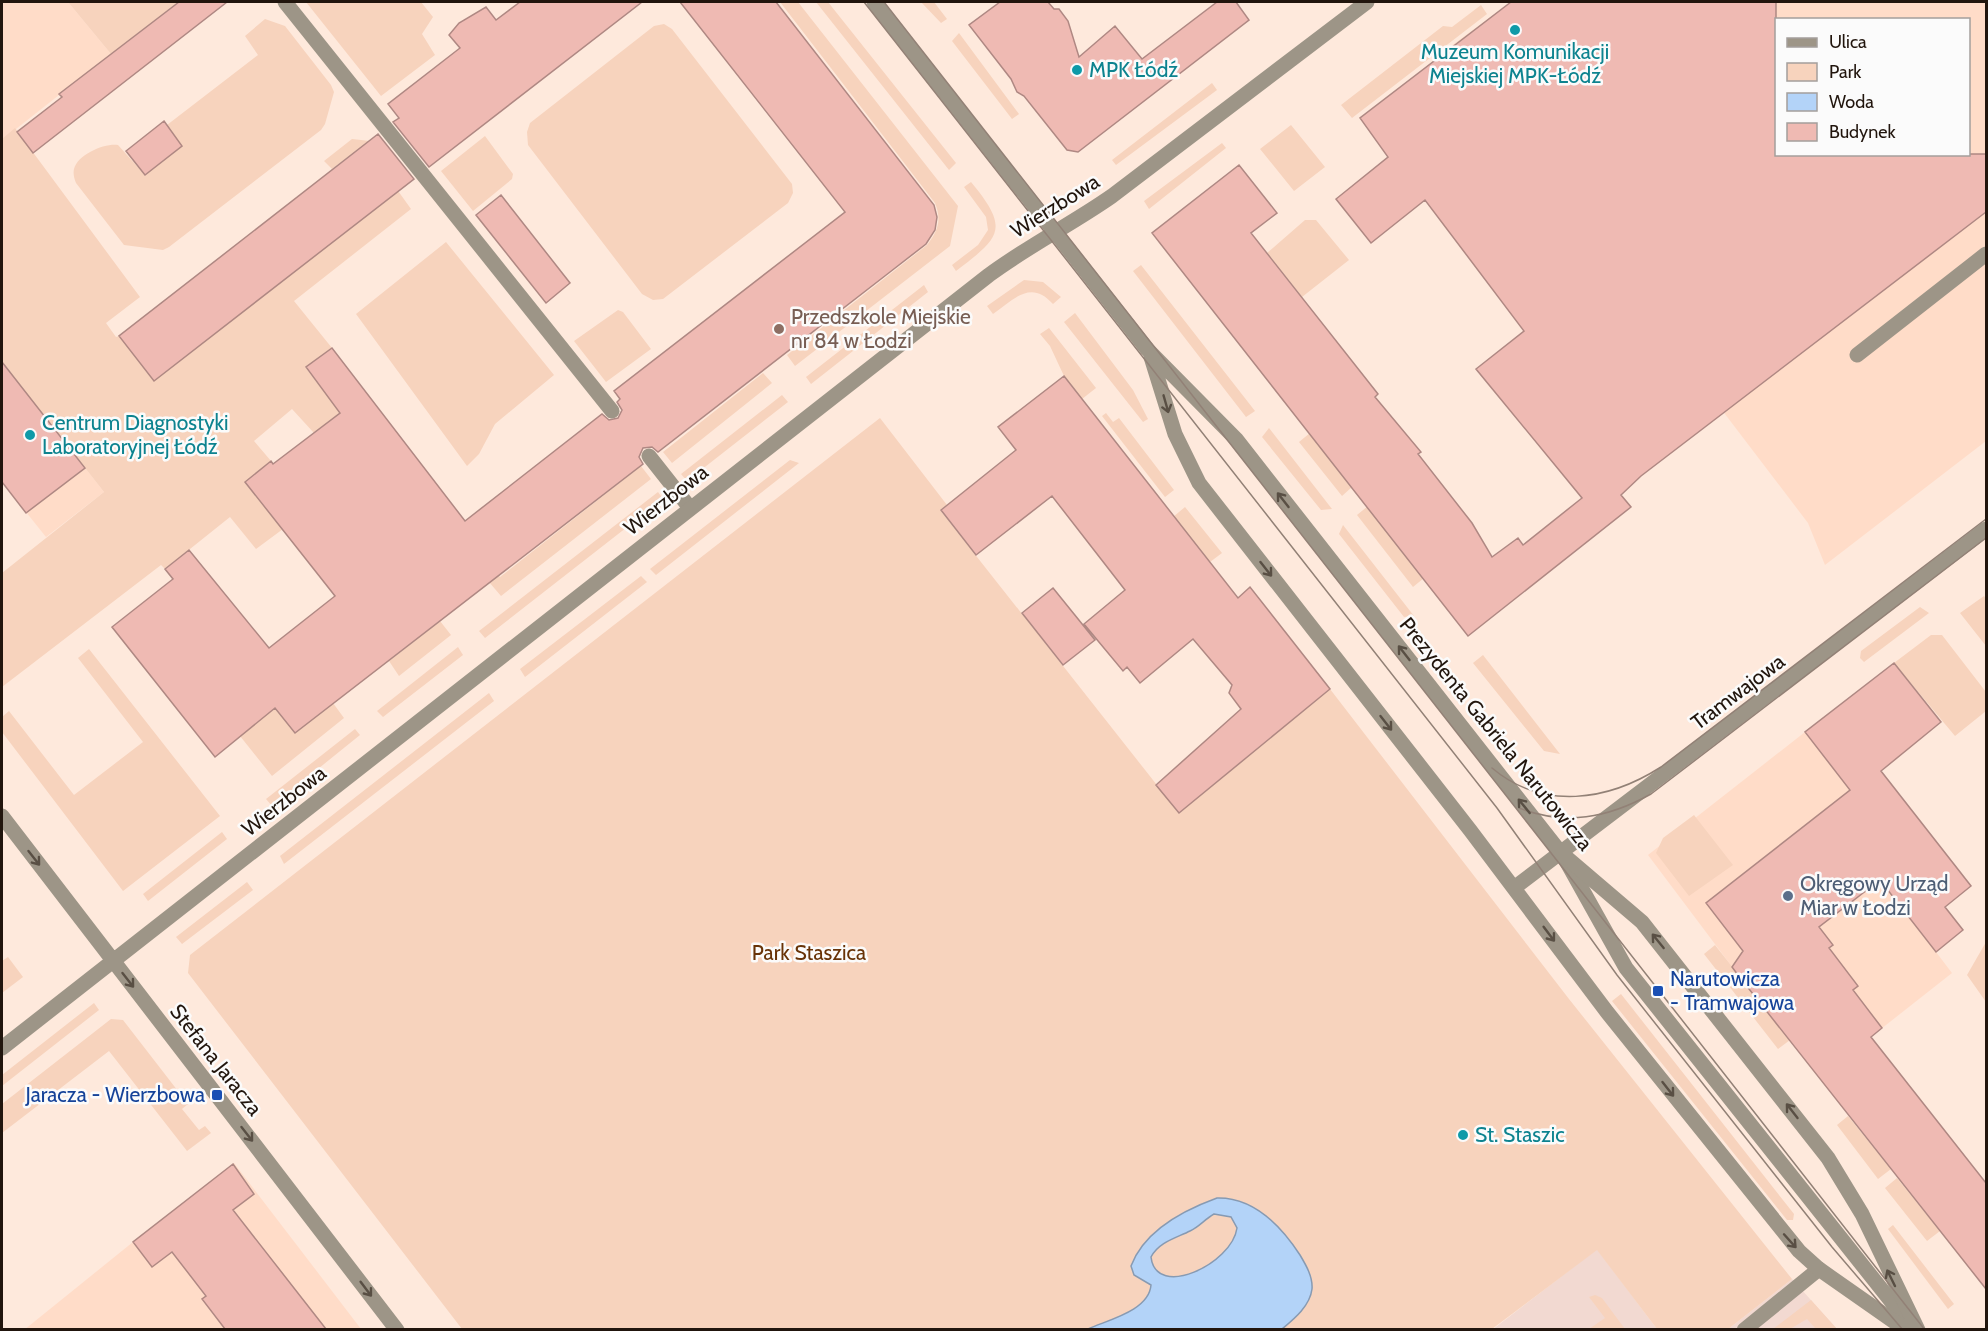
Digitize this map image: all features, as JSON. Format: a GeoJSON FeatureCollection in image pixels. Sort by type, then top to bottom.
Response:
{"type":"FeatureCollection","features":[{"type":"Feature","properties":{"kind":"street"},"geometry":{"type":"LineString","coordinates":[[285,2],[612,411]]}},
{"type":"Feature","properties":{"kind":"street","name":"Prezydenta Gabriela Narutowicza"},"geometry":{"type":"LineString","coordinates":[[874,2],[1147,349],[1236,439],[1560,852],[1642,922],[1828,1158],[1862,1214],[1918,1329]]}},
{"type":"Feature","properties":{"kind":"street","name":"Wierzbowa"},"geometry":{"type":"LineString","coordinates":[[2,1048],[989,275],[1025,248],[1112,196],[1367,2]]}},
{"type":"Feature","properties":{"kind":"street"},"geometry":{"type":"LineString","coordinates":[[1857,355],[1986,254]]}},
{"type":"Feature","properties":{"kind":"street","name":"Prezydenta Gabriela Narutowicza"},"geometry":{"type":"LineString","coordinates":[[1147,349],[1158,376],[1175,434],[1199,483],[1514,888],[1607,1012],[1780,1231],[1820,1269],[1906,1329]]}},
{"type":"Feature","properties":{"kind":"street"},"geometry":{"type":"LineString","coordinates":[[649,456],[690,508]]}},
{"type":"Feature","properties":{"kind":"street","name":"Tramwajowa"},"geometry":{"type":"LineString","coordinates":[[1514,888],[1986,529]]}},
{"type":"Feature","properties":{"kind":"street","name":"Stefana Jaracza"},"geometry":{"type":"LineString","coordinates":[[2,816],[397,1329]]}},
{"type":"Feature","properties":{"kind":"street"},"geometry":{"type":"LineString","coordinates":[[1560,852],[1626,968],[1914,1329]]}},
{"type":"Feature","properties":{"kind":"street"},"geometry":{"type":"LineString","coordinates":[[1744,1329],[1820,1269]]}},
{"type":"Feature","properties":{"kind":"shaded area"},"geometry":{"type":"Polygon","coordinates":[[[2,2],[68,2],[111,54],[2,140],[2,2]]]}},
{"type":"Feature","properties":{"kind":"shaded area"},"geometry":{"type":"Polygon","coordinates":[[[1511,2],[1986,2],[1986,441],[1825,565],[1808,523],[1447,49],[1511,2]]]}},
{"type":"Feature","properties":{"kind":"shaded area","name":"Centrum Diagnostyki Laboratoryjnej Łódź"},"geometry":{"type":"Polygon","coordinates":[[[2,361],[104,492],[46,537],[2,482],[2,361]]]}},
{"type":"Feature","properties":{"kind":"shaded area"},"geometry":{"type":"Polygon","coordinates":[[[1805,732],[1963,930],[1936,952],[1952,973],[1820,1077],[1739,976],[1648,855],[1805,732]]]}},
{"type":"Feature","properties":{"kind":"shaded area"},"geometry":{"type":"Polygon","coordinates":[[[234,1163],[361,1329],[24,1330],[133,1242],[234,1163]]]}},
{"type":"Feature","properties":{"kind":"shaded area"},"geometry":{"type":"Polygon","coordinates":[[[1597,1249],[1657,1329],[1492,1330],[1597,1249]]]}},
{"type":"Feature","properties":{"kind":"shaded area"},"geometry":{"type":"Polygon","coordinates":[[[1792,1279],[1837,1329],[1727,1330],[1792,1279]]]}},
{"type":"Feature","properties":{"kind":"green space"},"geometry":{"type":"Polygon","coordinates":[[[68,2],[179,2],[111,54],[68,2]]]}},
{"type":"Feature","properties":{"kind":"green space"},"geometry":{"type":"Polygon","coordinates":[[[306,2],[421,2],[433,17],[422,34],[435,55],[381,96],[306,2]]]}},
{"type":"Feature","properties":{"kind":"green space"},"geometry":{"type":"Polygon","coordinates":[[[780,2],[798,2],[958,206],[950,246],[795,366],[787,355],[927,245],[936,230],[938,215],[935,203],[780,2]]]}},
{"type":"Feature","properties":{"kind":"green space"},"geometry":{"type":"Polygon","coordinates":[[[816,2],[828,2],[956,163],[949,170],[816,2]]]}},
{"type":"Feature","properties":{"kind":"green space"},"geometry":{"type":"Polygon","coordinates":[[[921,2],[934,2],[947,19],[941,23],[921,2]]]}},
{"type":"Feature","properties":{"kind":"green space"},"geometry":{"type":"Polygon","coordinates":[[[1481,5],[1487,14],[1352,118],[1341,105],[1443,26],[1452,27],[1481,5]]]}},
{"type":"Feature","properties":{"kind":"green space"},"geometry":{"type":"Polygon","coordinates":[[[265,19],[285,26],[331,85],[334,92],[325,124],[321,130],[169,247],[163,250],[124,245],[76,183],[74,169],[77,164],[86,154],[106,146],[118,145],[145,175],[182,146],[167,125],[258,55],[245,36],[265,19]]]}},
{"type":"Feature","properties":{"kind":"green space"},"geometry":{"type":"Polygon","coordinates":[[[664,24],[672,29],[792,184],[793,193],[788,203],[663,299],[653,300],[642,294],[528,145],[527,132],[530,123],[654,26],[664,24]]]}},
{"type":"Feature","properties":{"kind":"green space"},"geometry":{"type":"Polygon","coordinates":[[[959,33],[1019,114],[1012,119],[952,41],[959,33]]]}},
{"type":"Feature","properties":{"kind":"green space"},"geometry":{"type":"Polygon","coordinates":[[[1212,83],[1217,90],[1116,165],[1112,160],[1212,83]]]}},
{"type":"Feature","properties":{"kind":"green space"},"geometry":{"type":"Polygon","coordinates":[[[1291,125],[1325,167],[1294,191],[1260,149],[1291,125]]]}},
{"type":"Feature","properties":{"kind":"green space"},"geometry":{"type":"Polygon","coordinates":[[[15,128],[140,297],[106,323],[154,380],[396,192],[360,148],[332,169],[324,161],[352,139],[370,141],[396,188],[411,209],[294,301],[332,348],[306,368],[340,413],[314,433],[292,409],[254,441],[271,461],[246,482],[283,529],[256,549],[230,517],[165,569],[161,565],[2,687],[2,573],[104,492],[2,362],[2,139],[15,128]]]}},
{"type":"Feature","properties":{"kind":"green space"},"geometry":{"type":"Polygon","coordinates":[[[485,136],[513,174],[512,179],[473,211],[441,171],[485,136]]]}},
{"type":"Feature","properties":{"kind":"green space"},"geometry":{"type":"Polygon","coordinates":[[[1222,143],[1226,148],[1149,209],[1144,201],[1222,143]]]}},
{"type":"Feature","properties":{"kind":"green space"},"geometry":{"type":"Polygon","coordinates":[[[971,182],[991,211],[995,231],[983,249],[956,271],[952,265],[978,245],[988,230],[986,217],[964,187],[971,182]]]}},
{"type":"Feature","properties":{"kind":"green space"},"geometry":{"type":"Polygon","coordinates":[[[1305,220],[1316,220],[1349,260],[1302,297],[1267,253],[1305,220]]]}},
{"type":"Feature","properties":{"kind":"green space"},"geometry":{"type":"Polygon","coordinates":[[[446,242],[554,375],[495,424],[479,454],[467,466],[356,314],[446,242]]]}},
{"type":"Feature","properties":{"kind":"green space"},"geometry":{"type":"Polygon","coordinates":[[[1141,265],[1255,411],[1246,417],[1133,271],[1141,265]]]}},
{"type":"Feature","properties":{"kind":"green space"},"geometry":{"type":"Polygon","coordinates":[[[1024,280],[1043,282],[1061,297],[1053,304],[1045,297],[1030,292],[1015,298],[993,314],[987,306],[1024,280]]]}},
{"type":"Feature","properties":{"kind":"green space"},"geometry":{"type":"Polygon","coordinates":[[[924,285],[928,292],[811,384],[806,377],[924,285]]]}},
{"type":"Feature","properties":{"kind":"green space"},"geometry":{"type":"Polygon","coordinates":[[[618,310],[623,312],[651,349],[606,382],[574,341],[618,310]]]}},
{"type":"Feature","properties":{"kind":"green space"},"geometry":{"type":"Polygon","coordinates":[[[1075,313],[1133,390],[1148,419],[1143,422],[1064,322],[1075,313]]]}},
{"type":"Feature","properties":{"kind":"green space"},"geometry":{"type":"Polygon","coordinates":[[[1049,328],[1096,388],[1082,399],[1064,376],[1050,346],[1040,334],[1049,328]]]}},
{"type":"Feature","properties":{"kind":"green space"},"geometry":{"type":"Polygon","coordinates":[[[763,373],[772,383],[672,463],[663,452],[763,373]]]}},
{"type":"Feature","properties":{"kind":"green space"},"geometry":{"type":"Polygon","coordinates":[[[782,395],[788,402],[687,481],[681,474],[782,395]]]}},
{"type":"Feature","properties":{"kind":"green space"},"geometry":{"type":"Polygon","coordinates":[[[1106,413],[1113,422],[1119,418],[1174,490],[1165,497],[1102,416],[1106,413]]]}},
{"type":"Feature","properties":{"kind":"green space","name":"Park Staszica"},"geometry":{"type":"Polygon","coordinates":[[[880,418],[947,505],[940,510],[1179,813],[1330,689],[1569,999],[1792,1279],[1727,1330],[1657,1329],[1597,1250],[1492,1329],[462,1329],[188,973],[190,955],[880,418]]]}},
{"type":"Feature","properties":{"kind":"green space"},"geometry":{"type":"Polygon","coordinates":[[[1269,428],[1332,509],[1321,510],[1262,437],[1269,428]]]}},
{"type":"Feature","properties":{"kind":"green space"},"geometry":{"type":"Polygon","coordinates":[[[1310,433],[1352,487],[1342,496],[1299,442],[1310,433]]]}},
{"type":"Feature","properties":{"kind":"green space"},"geometry":{"type":"Polygon","coordinates":[[[790,460],[799,463],[656,575],[650,569],[790,460]]]}},
{"type":"Feature","properties":{"kind":"green space"},"geometry":{"type":"Polygon","coordinates":[[[641,466],[651,479],[501,596],[489,582],[498,575],[500,577],[641,466]]]}},
{"type":"Feature","properties":{"kind":"green space"},"geometry":{"type":"Polygon","coordinates":[[[658,492],[663,499],[485,638],[479,631],[658,492]]]}},
{"type":"Feature","properties":{"kind":"green space"},"geometry":{"type":"Polygon","coordinates":[[[1368,506],[1424,578],[1413,587],[1357,515],[1368,506]]]}},
{"type":"Feature","properties":{"kind":"green space"},"geometry":{"type":"Polygon","coordinates":[[[1185,507],[1222,553],[1210,562],[1173,517],[1185,507]]]}},
{"type":"Feature","properties":{"kind":"green space"},"geometry":{"type":"Polygon","coordinates":[[[1343,525],[1414,616],[1404,617],[1339,534],[1343,525]]]}},
{"type":"Feature","properties":{"kind":"green space"},"geometry":{"type":"Polygon","coordinates":[[[641,576],[647,582],[525,677],[520,669],[641,576]]]}},
{"type":"Feature","properties":{"kind":"green space"},"geometry":{"type":"Polygon","coordinates":[[[1984,596],[1986,599],[1986,646],[1960,613],[1984,596]]]}},
{"type":"Feature","properties":{"kind":"green space"},"geometry":{"type":"Polygon","coordinates":[[[1920,607],[1929,613],[1864,662],[1860,658],[1861,651],[1920,607]]]}},
{"type":"Feature","properties":{"kind":"green space"},"geometry":{"type":"Polygon","coordinates":[[[440,621],[451,635],[399,676],[389,661],[440,621]]]}},
{"type":"Feature","properties":{"kind":"green space"},"geometry":{"type":"Polygon","coordinates":[[[1931,635],[1942,635],[1986,692],[1986,711],[1955,736],[1894,663],[1931,635]]]}},
{"type":"Feature","properties":{"kind":"green space"},"geometry":{"type":"Polygon","coordinates":[[[458,647],[463,655],[383,717],[377,711],[458,647]]]}},
{"type":"Feature","properties":{"kind":"green space"},"geometry":{"type":"Polygon","coordinates":[[[89,649],[220,816],[123,891],[2,732],[2,717],[9,711],[74,795],[143,742],[78,658],[89,649]]]}},
{"type":"Feature","properties":{"kind":"green space"},"geometry":{"type":"Polygon","coordinates":[[[1483,655],[1560,754],[1544,751],[1473,663],[1483,655]]]}},
{"type":"Feature","properties":{"kind":"green space"},"geometry":{"type":"Polygon","coordinates":[[[489,693],[494,701],[284,864],[280,856],[489,693]]]}},
{"type":"Feature","properties":{"kind":"green space"},"geometry":{"type":"Polygon","coordinates":[[[333,703],[344,718],[272,776],[240,736],[275,708],[295,733],[333,703]]]}},
{"type":"Feature","properties":{"kind":"green space"},"geometry":{"type":"Polygon","coordinates":[[[355,729],[360,735],[272,806],[266,799],[355,729]]]}},
{"type":"Feature","properties":{"kind":"green space"},"geometry":{"type":"Polygon","coordinates":[[[1694,815],[1733,865],[1689,896],[1656,853],[1663,838],[1694,815]]]}},
{"type":"Feature","properties":{"kind":"green space"},"geometry":{"type":"Polygon","coordinates":[[[222,832],[227,839],[148,901],[143,894],[222,832]]]}},
{"type":"Feature","properties":{"kind":"green space"},"geometry":{"type":"Polygon","coordinates":[[[247,882],[253,890],[182,944],[176,937],[247,882]]]}},
{"type":"Feature","properties":{"kind":"green space"},"geometry":{"type":"Polygon","coordinates":[[[1986,942],[1986,1002],[1967,975],[1986,942]]]}},
{"type":"Feature","properties":{"kind":"green space"},"geometry":{"type":"Polygon","coordinates":[[[1715,945],[1790,1040],[1778,1049],[1704,954],[1715,945]]]}},
{"type":"Feature","properties":{"kind":"green space"},"geometry":{"type":"Polygon","coordinates":[[[8,957],[23,977],[2,993],[2,961],[8,957]]]}},
{"type":"Feature","properties":{"kind":"green space"},"geometry":{"type":"Polygon","coordinates":[[[1621,994],[1794,1214],[1793,1220],[1787,1220],[1612,1001],[1621,994]]]}},
{"type":"Feature","properties":{"kind":"green space"},"geometry":{"type":"Polygon","coordinates":[[[94,1003],[99,1010],[2,1086],[2,1075],[94,1003]]]}},
{"type":"Feature","properties":{"kind":"green space"},"geometry":{"type":"Polygon","coordinates":[[[111,1019],[123,1020],[188,1104],[182,1109],[199,1130],[205,1126],[211,1133],[187,1151],[109,1051],[2,1133],[2,1104],[111,1019]]]}},
{"type":"Feature","properties":{"kind":"green space"},"geometry":{"type":"Polygon","coordinates":[[[1848,1116],[1891,1169],[1878,1179],[1837,1125],[1848,1116]]]}},
{"type":"Feature","properties":{"kind":"green space"},"geometry":{"type":"Polygon","coordinates":[[[1897,1178],[1940,1231],[1927,1241],[1885,1188],[1897,1178]]]}},
{"type":"Feature","properties":{"kind":"green space"},"geometry":{"type":"Polygon","coordinates":[[[1893,1225],[1954,1304],[1948,1309],[1888,1229],[1893,1225]]]}},
{"type":"Feature","properties":{"kind":"green space"},"geometry":{"type":"Polygon","coordinates":[[[1595,1295],[1602,1298],[1625,1329],[1589,1329],[1605,1318],[1589,1297],[1595,1295]]]}},
{"type":"Feature","properties":{"kind":"green space"},"geometry":{"type":"Polygon","coordinates":[[[1811,1300],[1837,1329],[1816,1329],[1807,1319],[1790,1329],[1773,1329],[1811,1300]]]}},
{"type":"Feature","properties":{"kind":"water"},"geometry":{"type":"Polygon","coordinates":[[[1217,1198],[1243,1202],[1255,1208],[1275,1224],[1292,1244],[1309,1271],[1311,1280],[1311,1295],[1301,1312],[1282,1329],[1088,1329],[1126,1313],[1143,1302],[1151,1285],[1134,1275],[1131,1266],[1145,1242],[1166,1223],[1217,1198]],[[1214,1214],[1193,1229],[1163,1244],[1151,1257],[1156,1270],[1166,1276],[1179,1276],[1194,1272],[1209,1264],[1222,1254],[1232,1241],[1237,1228],[1231,1217],[1214,1214]]]}},
{"type":"Feature","properties":{"kind":"building"},"geometry":{"type":"Polygon","coordinates":[[[179,2],[227,2],[33,153],[17,132],[62,97],[59,94],[179,2]]]}},
{"type":"Feature","properties":{"kind":"building"},"geometry":{"type":"Polygon","coordinates":[[[520,2],[642,2],[429,167],[393,122],[399,118],[388,104],[460,48],[449,35],[459,23],[486,7],[496,20],[520,2]]]}},
{"type":"Feature","properties":{"kind":"building"},"geometry":{"type":"Polygon","coordinates":[[[680,2],[776,2],[934,205],[937,217],[935,230],[926,244],[658,452],[652,447],[643,448],[639,457],[643,464],[295,733],[275,708],[215,757],[112,627],[173,579],[165,569],[189,550],[269,648],[335,596],[245,482],[271,461],[273,464],[340,413],[306,367],[332,348],[465,521],[602,414],[609,420],[618,418],[622,410],[617,402],[620,399],[614,391],[845,212],[680,2]]]}},
{"type":"Feature","properties":{"kind":"building","name":"MPK Łódź"},"geometry":{"type":"Polygon","coordinates":[[[1000,2],[1048,2],[1054,9],[1059,9],[1068,21],[1079,57],[1115,26],[1142,59],[1217,2],[1236,2],[1249,20],[1078,152],[1067,150],[1024,96],[1017,92],[1011,79],[969,25],[1000,2]]]}},
{"type":"Feature","properties":{"kind":"building"},"geometry":{"type":"Polygon","coordinates":[[[1511,2],[1776,2],[1775,156],[1970,156],[1970,154],[1986,154],[1986,212],[1641,476],[1621,495],[1631,507],[1468,636],[1152,233],[1239,165],[1277,213],[1251,233],[1378,394],[1375,397],[1421,452],[1418,454],[1472,523],[1492,557],[1518,538],[1523,545],[1582,498],[1476,369],[1524,331],[1425,200],[1371,243],[1336,199],[1388,157],[1360,118],[1511,2]]]}},
{"type":"Feature","properties":{"kind":"building"},"geometry":{"type":"Polygon","coordinates":[[[164,121],[182,146],[145,175],[126,151],[164,121]]]}},
{"type":"Feature","properties":{"kind":"building"},"geometry":{"type":"Polygon","coordinates":[[[378,134],[414,179],[154,381],[119,336],[378,134]]]}},
{"type":"Feature","properties":{"kind":"building"},"geometry":{"type":"Polygon","coordinates":[[[501,195],[570,283],[546,303],[476,215],[501,195]]]}},
{"type":"Feature","properties":{"kind":"building","name":"Centrum Diagnostyki Laboratoryjnej Łódź"},"geometry":{"type":"Polygon","coordinates":[[[2,362],[85,468],[26,513],[2,482],[2,362]]]}},
{"type":"Feature","properties":{"kind":"building"},"geometry":{"type":"Polygon","coordinates":[[[1064,376],[1238,598],[1250,587],[1330,689],[1179,813],[1156,785],[1241,709],[1229,693],[1232,685],[1193,639],[1140,683],[1127,667],[1123,671],[1084,624],[1125,590],[1052,496],[976,555],[941,510],[1016,450],[998,427],[1064,376]]]}},
{"type":"Feature","properties":{"kind":"building"},"geometry":{"type":"Polygon","coordinates":[[[1053,588],[1095,640],[1063,665],[1022,613],[1053,588]]]}},
{"type":"Feature","properties":{"kind":"building"},"geometry":{"type":"Polygon","coordinates":[[[1894,663],[1941,722],[1881,771],[1971,886],[1945,907],[1963,930],[1936,952],[1880,880],[1819,927],[1833,945],[1829,948],[1858,986],[1853,990],[1882,1028],[1871,1037],[1986,1183],[1986,1289],[1732,967],[1743,951],[1706,903],[1850,790],[1805,732],[1894,663]]]}},
{"type":"Feature","properties":{"kind":"building"},"geometry":{"type":"Polygon","coordinates":[[[233,1164],[254,1194],[233,1210],[326,1329],[225,1329],[202,1299],[206,1296],[172,1252],[152,1267],[133,1242],[233,1164]]]}},
{"type":"Feature","properties":{"kind":"tram line"},"geometry":{"type":"LineString","coordinates":[[864,2],[1497,808],[1617,975],[1832,1247],[1903,1330]]}},
{"type":"Feature","properties":{"kind":"tram line"},"geometry":{"type":"LineString","coordinates":[[884,2],[1925,1330]]}},
{"type":"Feature","properties":{"kind":"tram line"},"geometry":{"type":"LineString","coordinates":[[1492,768],[1512,782],[1532,791],[1554,796],[1598,794],[1641,779],[1661,767],[1986,519]]}},
{"type":"Feature","properties":{"kind":"tram line"},"geometry":{"type":"LineString","coordinates":[[1519,808],[1553,817],[1586,817],[1619,809],[1651,794],[1986,538]]}},
{"type":"Feature","properties":{"kind":"place","name":"Muzeum Komunikacji Miejskiej MPK-Łódź"},"geometry":{"type":"Point","coordinates":[1515,30]}},
{"type":"Feature","properties":{"kind":"place","name":"MPK Łódź"},"geometry":{"type":"Point","coordinates":[1077,70]}},
{"type":"Feature","properties":{"kind":"place","name":"Przedszkole Miejskie nr 84 w Łodzi"},"geometry":{"type":"Point","coordinates":[779,329]}},
{"type":"Feature","properties":{"kind":"place","name":"Centrum Diagnostyki Laboratoryjnej Łódź"},"geometry":{"type":"Point","coordinates":[30,435]}},
{"type":"Feature","properties":{"kind":"place","name":"Okręgowy Urząd Miar w Łodzi"},"geometry":{"type":"Point","coordinates":[1788,896]}},
{"type":"Feature","properties":{"kind":"place","name":"Narutowicza - Tramwajowa"},"geometry":{"type":"Point","coordinates":[1658,991]}},
{"type":"Feature","properties":{"kind":"place","name":"Jaracza - Wierzbowa"},"geometry":{"type":"Point","coordinates":[217,1095]}},
{"type":"Feature","properties":{"kind":"place","name":"St. Staszic"},"geometry":{"type":"Point","coordinates":[1463,1135]}}]}
